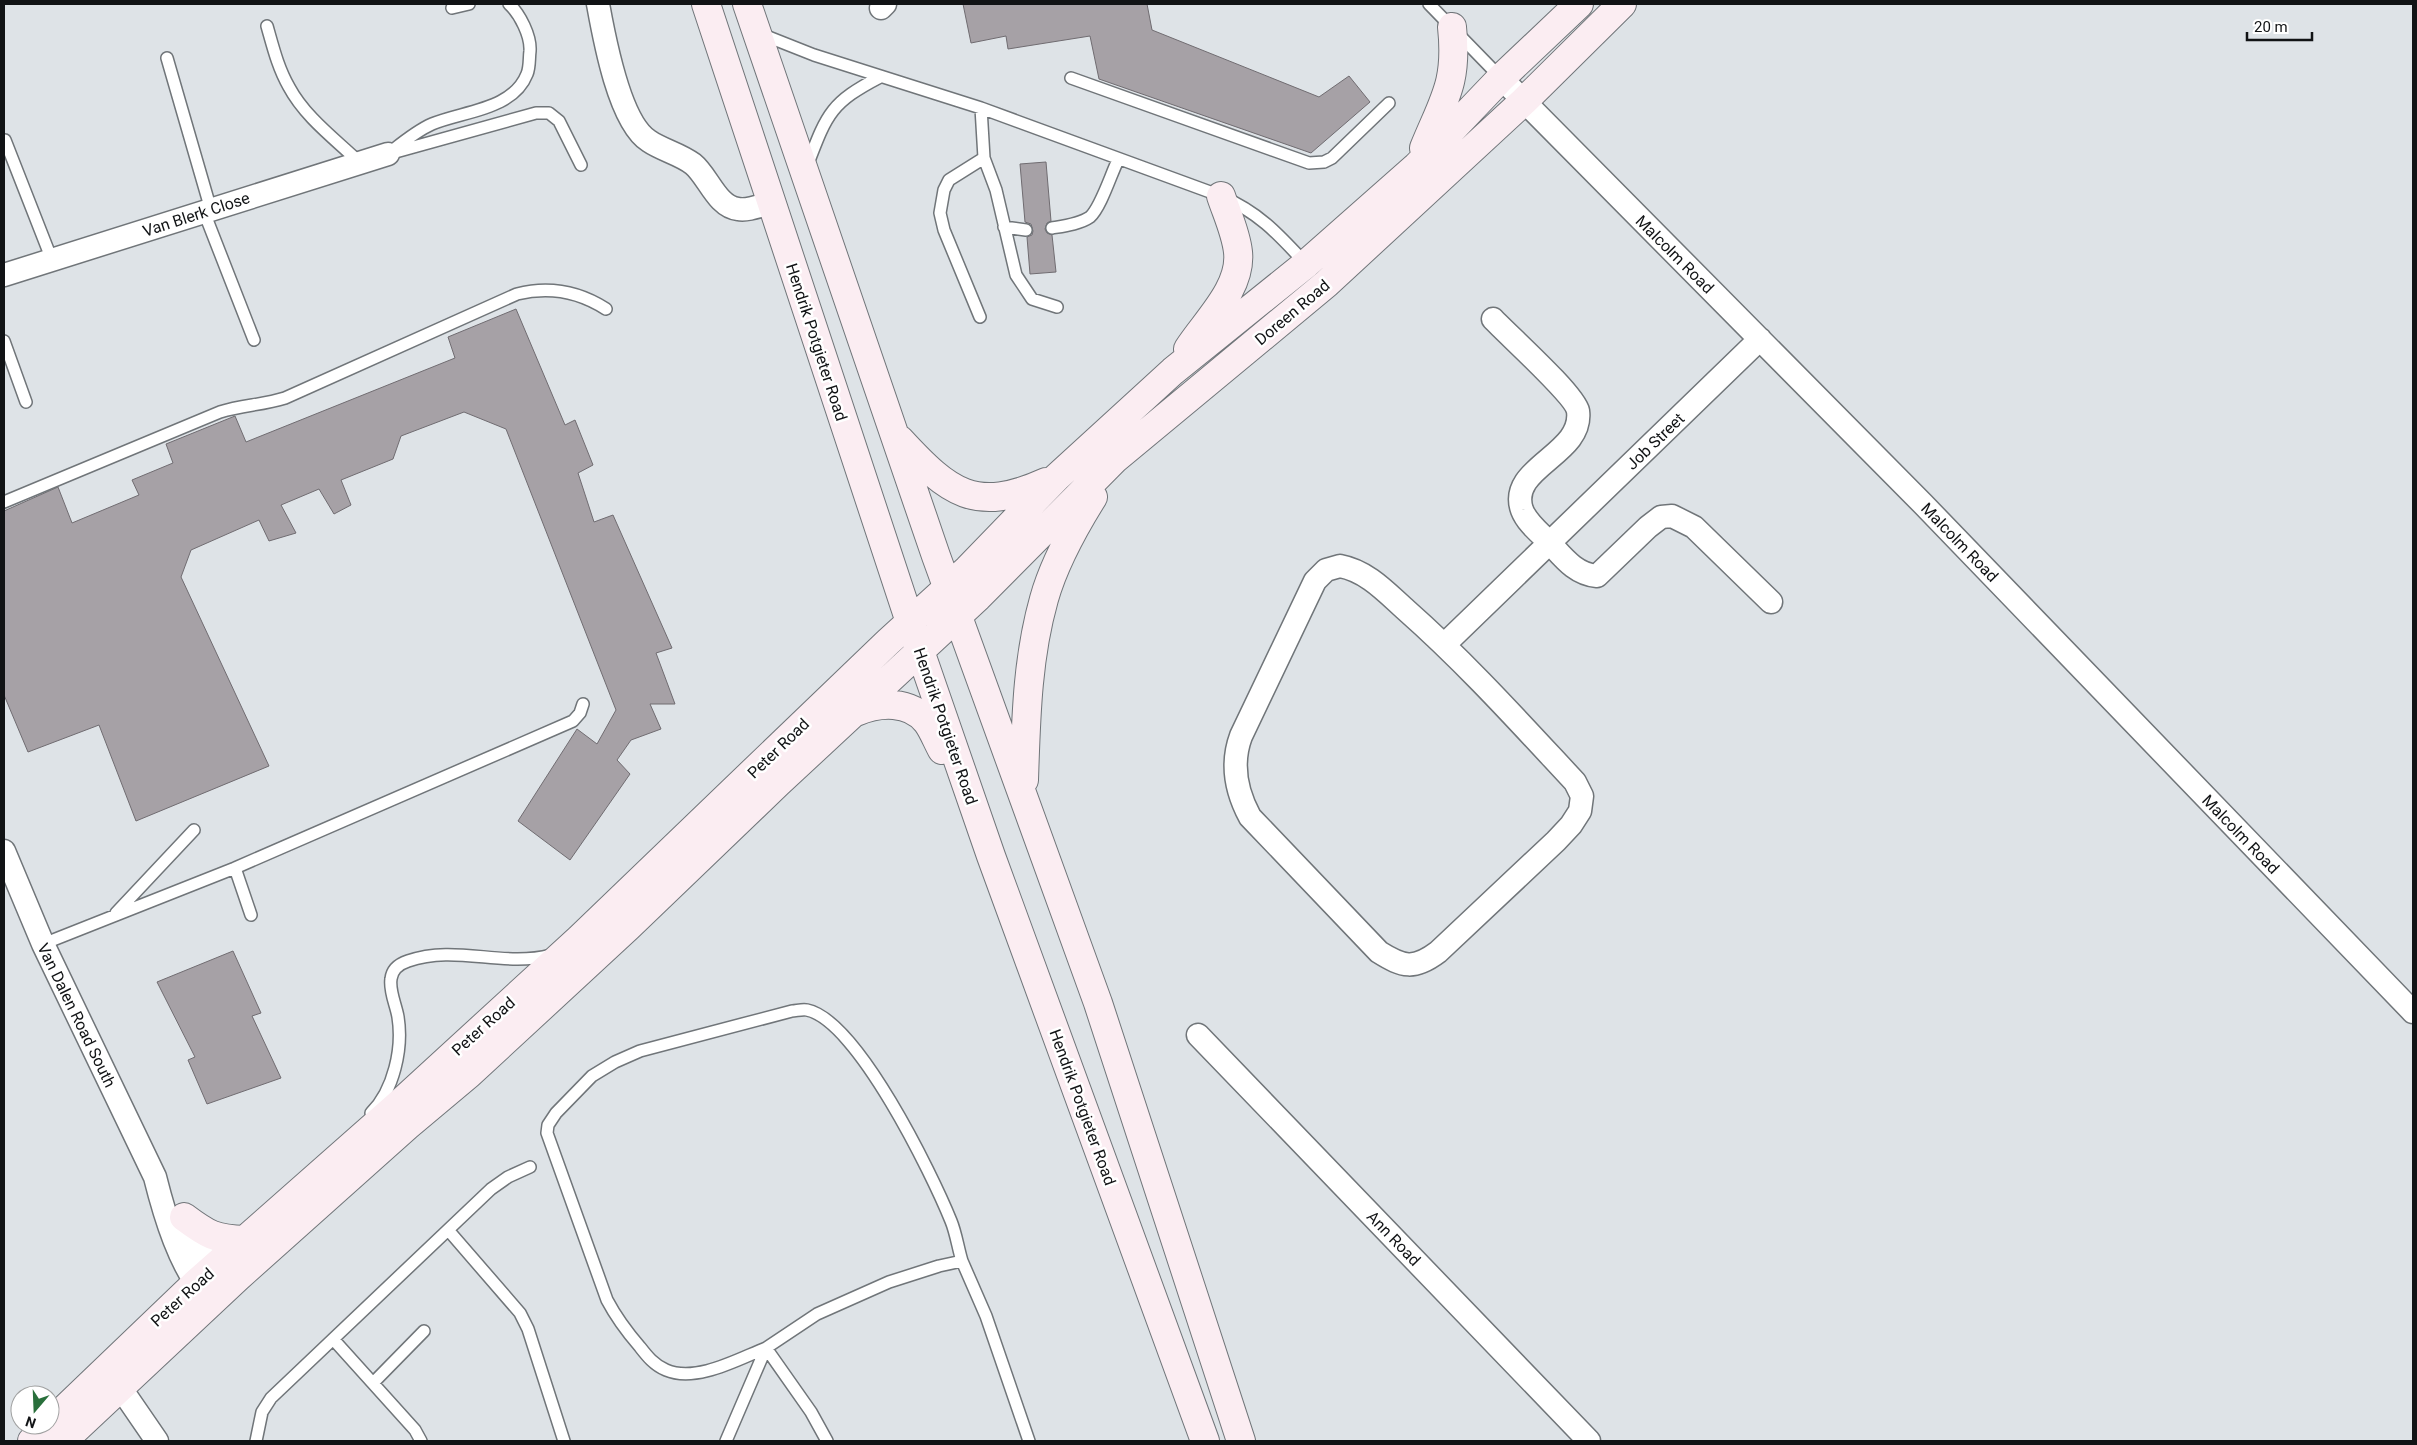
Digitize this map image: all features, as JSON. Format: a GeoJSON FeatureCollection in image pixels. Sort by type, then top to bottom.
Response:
{"type":"FeatureCollection","features":[{"type":"Feature","properties":{"kind":"main road","name":"Hendrik Potgieter Road"},"geometry":{"type":"LineString","coordinates":[[706,4],[910,622],[991,856],[1205,1441]]}},
{"type":"Feature","properties":{"kind":"main road"},"geometry":{"type":"LineString","coordinates":[[747,4],[947,588],[1098,1003],[1241,1441]]}},
{"type":"Feature","properties":{"kind":"main road","name":"Doreen Road"},"geometry":{"type":"LineString","coordinates":[[947,588],[1056,478],[1174,371],[1316,274],[1501,78],[1578,4]]}},
{"type":"Feature","properties":{"kind":"main road","name":"Doreen Road"},"geometry":{"type":"LineString","coordinates":[[921,650],[978,597],[1116,459],[1316,274],[1524,101],[1622,4]]}},
{"type":"Feature","properties":{"kind":"main road"},"geometry":{"type":"LineString","coordinates":[[1417,166],[1442,109],[1453,74],[1455,53],[1452,27]]}},
{"type":"Feature","properties":{"kind":"main road"},"geometry":{"type":"LineString","coordinates":[[1174,371],[1233,282],[1238,252],[1221,196]]}},
{"type":"Feature","properties":{"kind":"main road"},"geometry":{"type":"LineString","coordinates":[[894,434],[940,480],[957,490],[974,496],[993,498],[1008,496],[1024,492],[1056,478]]}},
{"type":"Feature","properties":{"kind":"main road"},"geometry":{"type":"LineString","coordinates":[[1023,795],[1030,667],[1044,599],[1055,566],[1076,523],[1116,459]]}},
{"type":"Feature","properties":{"kind":"main road","name":"Peter Road"},"geometry":{"type":"LineString","coordinates":[[212,1286],[245,1240],[565,952],[947,588]]}},
{"type":"Feature","properties":{"kind":"main road","name":"Peter Road"},"geometry":{"type":"LineString","coordinates":[[60,1416],[113,1378],[212,1286],[536,1013],[921,650]]}},
{"type":"Feature","properties":{"kind":"main road"},"geometry":{"type":"LineString","coordinates":[[851,714],[871,705],[894,705],[918,714],[927,722],[991,856]]}},
{"type":"Feature","properties":{"kind":"main road"},"geometry":{"type":"LineString","coordinates":[[184,1217],[208,1234],[220,1239],[245,1240]]}},
{"type":"Feature","properties":{"kind":"main road","name":"Peter Road"},"geometry":{"type":"LineString","coordinates":[[63,1441],[113,1378]]}},
{"type":"Feature","properties":{"kind":"street"},"geometry":{"type":"LineString","coordinates":[[598,4],[607,55],[631,120],[638,131],[648,141],[693,164],[722,201],[733,208],[739,210],[772,203]]}},
{"type":"Feature","properties":{"kind":"street","name":"Malcolm Road"},"geometry":{"type":"LineString","coordinates":[[1501,78],[1923,504],[2413,1012]]}},
{"type":"Feature","properties":{"kind":"street","name":"Van Blerk Close"},"geometry":{"type":"LineString","coordinates":[[4,276],[388,154]]}},
{"type":"Feature","properties":{"kind":"street"},"geometry":{"type":"LineString","coordinates":[[1493,319],[1568,394],[1578,409],[1577,424],[1569,440],[1521,485],[1520,499],[1522,511],[1530,523],[1548,542],[1573,567],[1585,575],[1597,576],[1661,516],[1672,516],[1694,527],[1771,602]]}},
{"type":"Feature","properties":{"kind":"street","name":"Job Street"},"geometry":{"type":"LineString","coordinates":[[1445,644],[1548,542],[1760,339]]}},
{"type":"Feature","properties":{"kind":"street"},"geometry":{"type":"LineString","coordinates":[[1340,566],[1355,569],[1373,581],[1445,644],[1575,782],[1582,796],[1580,811],[1556,841],[1438,952],[1427,960],[1410,966],[1395,962],[1379,952],[1250,816],[1240,800],[1235,764],[1236,750],[1315,581],[1326,570],[1340,566]]}},
{"type":"Feature","properties":{"kind":"street","name":"Van Dalen Road South"},"geometry":{"type":"LineString","coordinates":[[4,851],[43,944],[155,1178],[171,1234],[185,1268],[212,1286]]}},
{"type":"Feature","properties":{"kind":"street","name":"Ann Road"},"geometry":{"type":"LineString","coordinates":[[1198,1035],[1589,1441]]}},
{"type":"Feature","properties":{"kind":"street","name":"Van Dalen Road South"},"geometry":{"type":"LineString","coordinates":[[155,1178],[184,1217],[212,1286]]}},
{"type":"Feature","properties":{"kind":"street"},"geometry":{"type":"LineString","coordinates":[[113,1378],[158,1441]]}},
{"type":"Feature","properties":{"kind":"lane"},"geometry":{"type":"LineString","coordinates":[[452,8],[469,4]]}},
{"type":"Feature","properties":{"kind":"lane"},"geometry":{"type":"LineString","coordinates":[[388,154],[409,137],[432,124],[500,102],[519,89],[528,73],[530,44],[516,11],[509,4]]}},
{"type":"Feature","properties":{"kind":"lane"},"geometry":{"type":"LineString","coordinates":[[1430,4],[1501,78]]}},
{"type":"Feature","properties":{"kind":"lane"},"geometry":{"type":"LineString","coordinates":[[267,26],[278,64],[289,88],[307,113],[359,162]]}},
{"type":"Feature","properties":{"kind":"lane"},"geometry":{"type":"LineString","coordinates":[[757,33],[814,56],[981,108],[1118,160],[1221,196],[1237,203],[1272,227],[1316,274]]}},
{"type":"Feature","properties":{"kind":"lane"},"geometry":{"type":"LineString","coordinates":[[167,58],[208,211],[254,340]]}},
{"type":"Feature","properties":{"kind":"lane"},"geometry":{"type":"LineString","coordinates":[[804,174],[822,126],[834,106],[851,92],[880,76]]}},
{"type":"Feature","properties":{"kind":"lane"},"geometry":{"type":"LineString","coordinates":[[1071,78],[1309,163],[1324,162],[1332,158],[1389,103]]}},
{"type":"Feature","properties":{"kind":"lane"},"geometry":{"type":"LineString","coordinates":[[981,108],[984,158],[996,190],[1016,276],[1032,299],[1057,307]]}},
{"type":"Feature","properties":{"kind":"lane"},"geometry":{"type":"LineString","coordinates":[[388,154],[536,113],[550,113],[559,121],[581,165]]}},
{"type":"Feature","properties":{"kind":"lane"},"geometry":{"type":"LineString","coordinates":[[6,140],[52,260]]}},
{"type":"Feature","properties":{"kind":"lane"},"geometry":{"type":"LineString","coordinates":[[980,317],[944,230],[940,214],[944,190],[950,180],[984,158]]}},
{"type":"Feature","properties":{"kind":"lane"},"geometry":{"type":"LineString","coordinates":[[1052,228],[1090,217],[1096,210],[1118,160]]}},
{"type":"Feature","properties":{"kind":"lane"},"geometry":{"type":"LineString","coordinates":[[1004,227],[1026,230]]}},
{"type":"Feature","properties":{"kind":"lane"},"geometry":{"type":"LineString","coordinates":[[4,502],[220,412],[237,407],[265,404],[285,398],[517,294],[532,291],[572,293],[589,298],[606,309]]}},
{"type":"Feature","properties":{"kind":"lane"},"geometry":{"type":"LineString","coordinates":[[4,341],[26,402]]}},
{"type":"Feature","properties":{"kind":"lane"},"geometry":{"type":"LineString","coordinates":[[43,944],[235,868],[572,721],[580,713],[583,704]]}},
{"type":"Feature","properties":{"kind":"lane"},"geometry":{"type":"LineString","coordinates":[[113,916],[194,830]]}},
{"type":"Feature","properties":{"kind":"lane"},"geometry":{"type":"LineString","coordinates":[[235,868],[251,915]]}},
{"type":"Feature","properties":{"kind":"lane"},"geometry":{"type":"LineString","coordinates":[[345,1151],[357,1128],[382,1100],[392,1078],[399,1042],[399,1022],[391,979],[393,970],[402,963],[436,954],[457,954],[509,961],[526,960],[565,952]]}},
{"type":"Feature","properties":{"kind":"lane"},"geometry":{"type":"LineString","coordinates":[[962,1261],[939,1266],[889,1282],[817,1314],[766,1348],[706,1371],[675,1373],[665,1370],[652,1362],[632,1338],[617,1319],[607,1300],[547,1133],[548,1125],[556,1113],[592,1076],[615,1062],[640,1051],[792,1011],[807,1010],[829,1022],[862,1056],[922,1156],[952,1222],[962,1261],[986,1316],[1029,1441]]}},
{"type":"Feature","properties":{"kind":"lane"},"geometry":{"type":"LineString","coordinates":[[256,1441],[262,1412],[270,1398],[449,1231],[491,1189],[508,1177],[530,1167]]}},
{"type":"Feature","properties":{"kind":"lane"},"geometry":{"type":"LineString","coordinates":[[449,1231],[520,1313],[528,1329],[560,1440]]}},
{"type":"Feature","properties":{"kind":"lane"},"geometry":{"type":"LineString","coordinates":[[372,1383],[424,1331]]}},
{"type":"Feature","properties":{"kind":"lane"},"geometry":{"type":"LineString","coordinates":[[333,1339],[415,1430],[421,1441]]}},
{"type":"Feature","properties":{"kind":"lane"},"geometry":{"type":"LineString","coordinates":[[726,1441],[766,1348]]}},
{"type":"Feature","properties":{"kind":"lane"},"geometry":{"type":"LineString","coordinates":[[766,1348],[811,1412],[827,1441]]}},
{"type":"Feature","properties":{"kind":"building"},"geometry":{"type":"Polygon","coordinates":[[[963,4],[1147,4],[1152,30],[1319,97],[1349,76],[1370,102],[1311,153],[1099,79],[1090,36],[1008,49],[1006,36],[971,43],[963,4]]]}},
{"type":"Feature","properties":{"kind":"building"},"geometry":{"type":"Polygon","coordinates":[[[1046,162],[1051,221],[1047,223],[1045,229],[1047,233],[1052,235],[1056,272],[1030,274],[1027,237],[1032,235],[1033,231],[1031,224],[1025,222],[1020,164],[1046,162]]]}},
{"type":"Feature","properties":{"kind":"building"},"geometry":{"type":"Polygon","coordinates":[[[516,309],[565,425],[575,420],[593,465],[578,473],[594,522],[613,515],[672,648],[656,653],[675,704],[650,704],[661,729],[631,740],[617,760],[630,774],[570,860],[518,821],[577,729],[597,744],[616,710],[506,429],[464,412],[401,436],[393,459],[341,480],[351,505],[334,514],[319,489],[281,505],[296,533],[269,541],[259,520],[191,550],[181,577],[269,766],[136,821],[99,725],[28,752],[4,695],[4,511],[58,487],[72,523],[139,495],[132,480],[173,463],[166,444],[235,416],[246,442],[455,358],[448,337],[516,309]]]}},
{"type":"Feature","properties":{"kind":"building"},"geometry":{"type":"Polygon","coordinates":[[[233,951],[261,1013],[252,1016],[281,1078],[207,1104],[188,1060],[195,1057],[157,982],[233,951]]]}}]}
